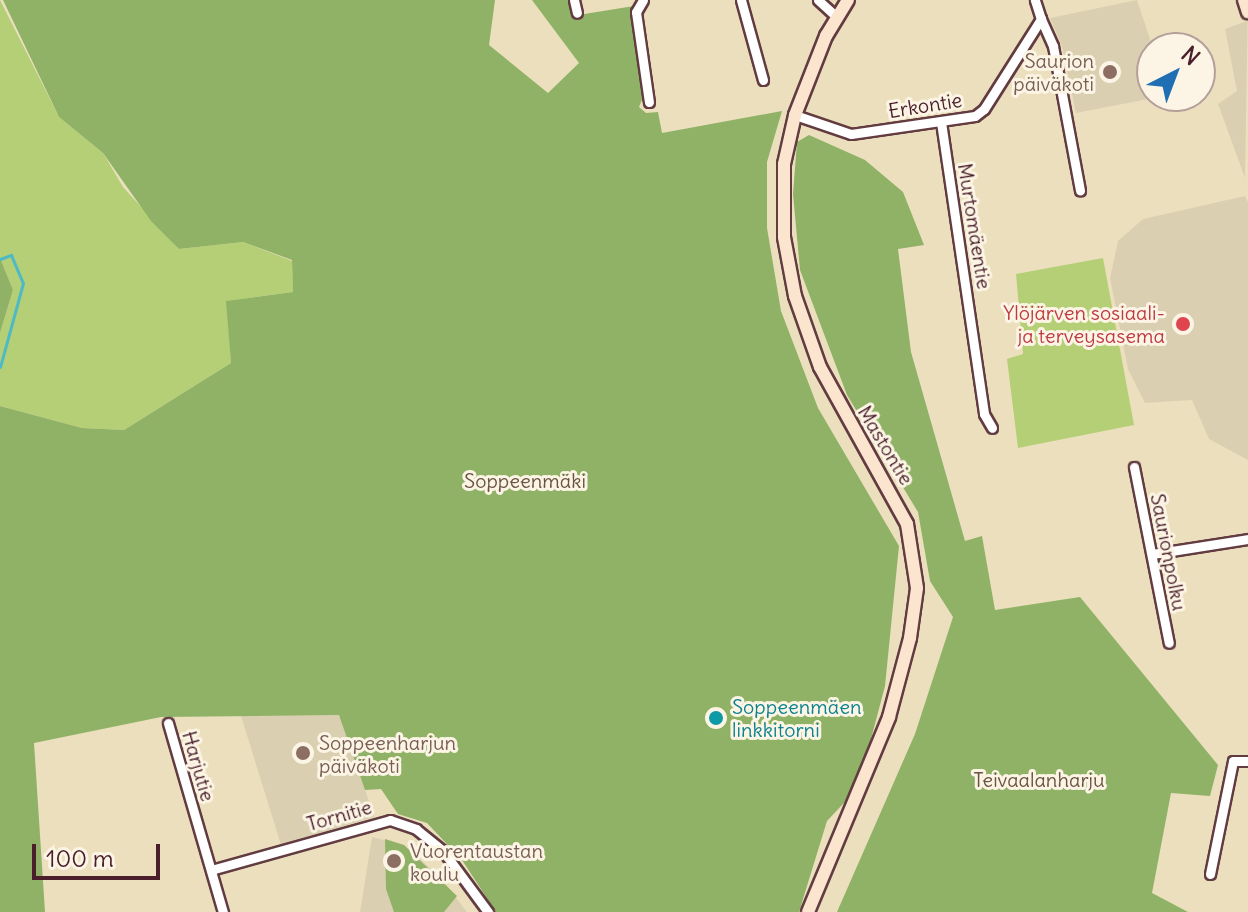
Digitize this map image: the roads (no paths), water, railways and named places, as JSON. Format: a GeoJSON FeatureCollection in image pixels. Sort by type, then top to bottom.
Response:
{"type":"FeatureCollection","features":[{"type":"Feature","properties":{"kind":"main road","name":"Mastontie"},"geometry":{"type":"LineString","coordinates":[[808,912],[889,717],[910,638],[917,574],[903,513],[830,387],[791,279],[783,188],[795,115],[836,16],[848,0]]}},
{"type":"Feature","properties":{"kind":"main road"},"geometry":{"type":"LineString","coordinates":[[1244,0],[1248,12]]}},
{"type":"Feature","properties":{"kind":"street"},"geometry":{"type":"LineString","coordinates":[[574,0],[577,13]]}},
{"type":"Feature","properties":{"kind":"street"},"geometry":{"type":"LineString","coordinates":[[643,0],[636,12],[649,102]]}},
{"type":"Feature","properties":{"kind":"street"},"geometry":{"type":"LineString","coordinates":[[741,0],[763,80]]}},
{"type":"Feature","properties":{"kind":"street"},"geometry":{"type":"LineString","coordinates":[[818,0],[836,16]]}},
{"type":"Feature","properties":{"kind":"street"},"geometry":{"type":"LineString","coordinates":[[1035,0],[1053,46],[1080,190]]}},
{"type":"Feature","properties":{"kind":"street","name":"Erkontie"},"geometry":{"type":"LineString","coordinates":[[795,115],[851,134],[975,116],[984,109],[1041,19]]}},
{"type":"Feature","properties":{"kind":"street","name":"Murtomäentie"},"geometry":{"type":"LineString","coordinates":[[941,122],[984,414],[992,428]]}},
{"type":"Feature","properties":{"kind":"street","name":"Saurionpolku"},"geometry":{"type":"LineString","coordinates":[[1134,467],[1169,643]]}},
{"type":"Feature","properties":{"kind":"street"},"geometry":{"type":"LineString","coordinates":[[1152,554],[1216,540],[1248,539]]}},
{"type":"Feature","properties":{"kind":"street","name":"Harjutie"},"geometry":{"type":"LineString","coordinates":[[168,723],[223,912]]}},
{"type":"Feature","properties":{"kind":"street"},"geometry":{"type":"LineString","coordinates":[[1210,874],[1233,761],[1248,761]]}},
{"type":"Feature","properties":{"kind":"street","name":"Tornitie"},"geometry":{"type":"LineString","coordinates":[[211,870],[390,820],[416,829],[443,851],[488,912]]}},
{"type":"Feature","properties":{"kind":"waterway"},"geometry":{"type":"LineString","coordinates":[[0,259],[11,255],[23,283],[0,367]]}},
{"type":"Feature","properties":{"kind":"place","name":"Saurion päiväkoti"},"geometry":{"type":"Point","coordinates":[1110,72]}},
{"type":"Feature","properties":{"kind":"place","name":"Ylöjärven sosiaali- ja terveysasema"},"geometry":{"type":"Point","coordinates":[1183,324]}},
{"type":"Feature","properties":{"kind":"place","name":"Soppeenmäen linkkitorni"},"geometry":{"type":"Point","coordinates":[716,718]}},
{"type":"Feature","properties":{"kind":"place","name":"Soppeenharjun päiväkoti"},"geometry":{"type":"Point","coordinates":[303,753]}},
{"type":"Feature","properties":{"kind":"place","name":"Vuorentaustan koulu"},"geometry":{"type":"Point","coordinates":[394,861]}},
{"type":"Feature","properties":{"kind":"park label","name":"Soppeenmäki"},"geometry":{"type":"Point","coordinates":[525,480]}},
{"type":"Feature","properties":{"kind":"park label","name":"Teivaalanharju"},"geometry":{"type":"Point","coordinates":[1039,779]}}]}
